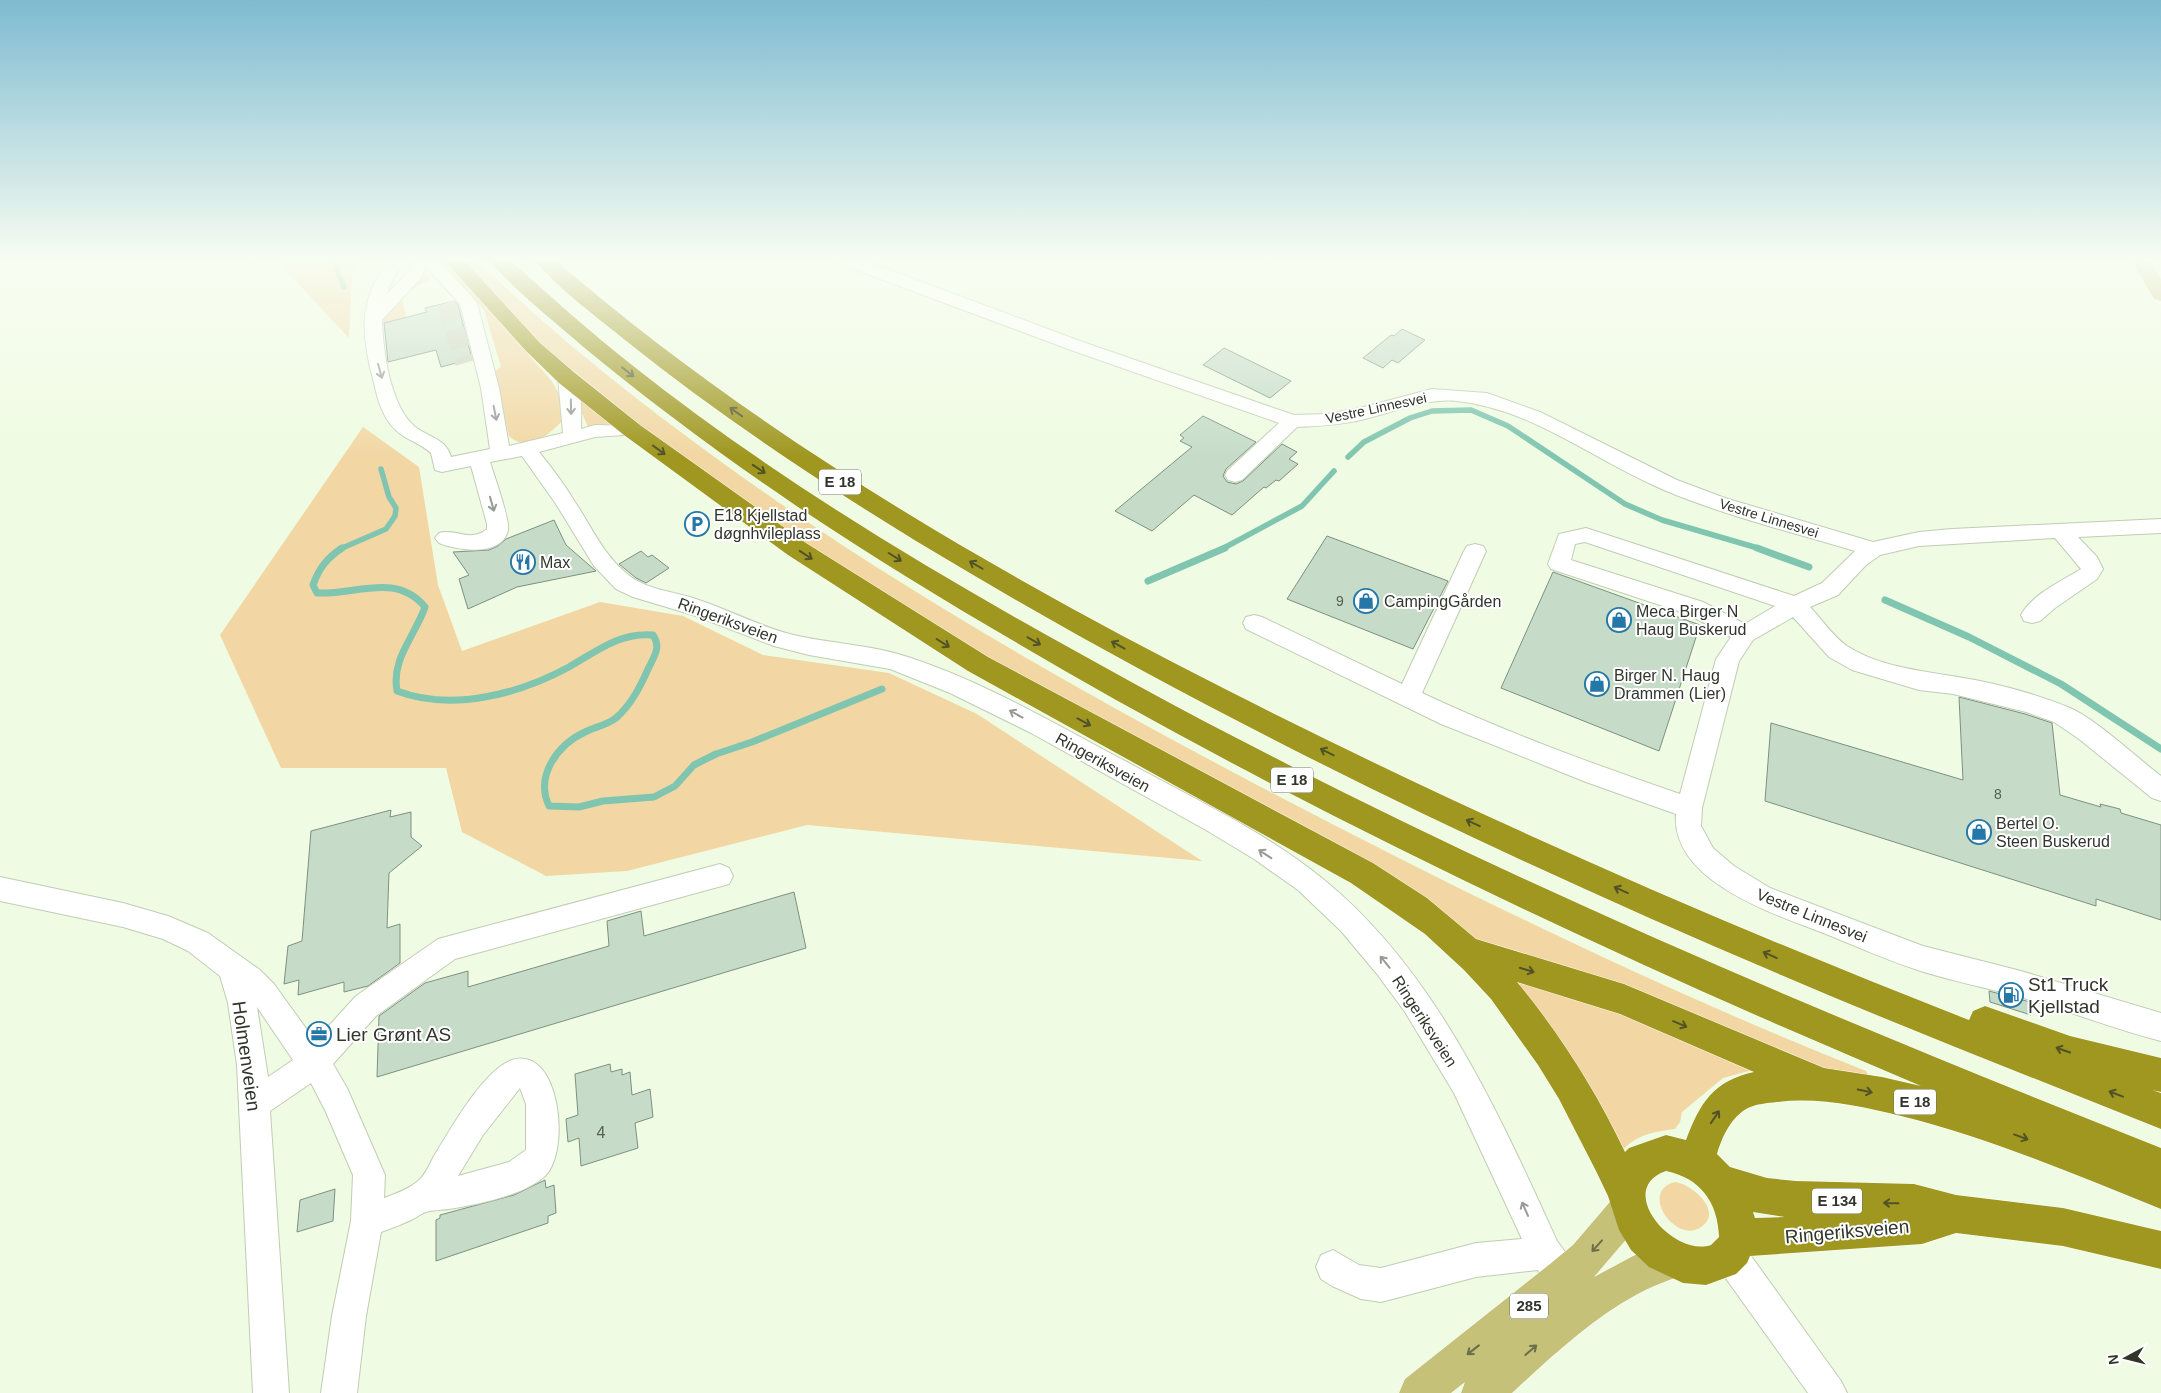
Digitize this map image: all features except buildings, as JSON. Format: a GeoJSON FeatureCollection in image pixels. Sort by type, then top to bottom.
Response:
{"type":"FeatureCollection","features":[{"type":"Feature","properties":{"kind":"highway","name":"E 18"},"geometry":{"type":"LineString","coordinates":[[509,325],[566,378],[632,430],[737,507],[894,613],[1002,678],[1362,873],[1406,901],[1464,949],[1495,981],[1539,1037],[1587,1115],[1627,1201]]}},
{"type":"Feature","properties":{"kind":"highway","name":"E 18"},"geometry":{"type":"LineString","coordinates":[[571,325],[595,346],[751,464],[938,584],[1101,679],[1187,726],[1395,832],[1586,923],[1962,1086],[2161,1166]]}},
{"type":"Feature","properties":{"kind":"highway","name":"E 18"},"geometry":{"type":"LineString","coordinates":[[620,325],[784,446],[904,522],[1161,669],[1377,778],[1545,856],[1815,974],[2161,1111]]}},
{"type":"Feature","properties":{"kind":"highway","name":"E 18"},"geometry":{"type":"LineString","coordinates":[[1464,949],[1624,1000],[1824,1084]]}},
{"type":"Feature","properties":{"kind":"highway","name":"E 18"},"geometry":{"type":"LineString","coordinates":[[1815,974],[1886,984],[2070,1053],[2161,1075]]}},
{"type":"Feature","properties":{"kind":"highway","name":"E 18"},"geometry":{"type":"LineString","coordinates":[[1707,1171],[1712,1121],[1724,1105],[1737,1095],[1781,1084],[1824,1084],[1890,1096],[1940,1109],[2054,1148],[2161,1191]]}},
{"type":"Feature","properties":{"kind":"highway","name":"E 134"},"geometry":{"type":"LineString","coordinates":[[1707,1171],[1681,1156],[1666,1153],[1653,1155],[1641,1160],[1632,1169],[1627,1180],[1627,1201],[1645,1238],[1672,1260],[1689,1265],[1705,1266],[1718,1262],[1733,1246]]}},
{"type":"Feature","properties":{"kind":"highway","name":"Ringeriksveien"},"geometry":{"type":"LineString","coordinates":[[1707,1171],[1749,1193],[1767,1197],[1796,1200],[1914,1203],[1956,1214],[2063,1226],[2161,1250]]}},
{"type":"Feature","properties":{"kind":"highway"},"geometry":{"type":"LineString","coordinates":[[1707,1171],[1732,1200],[1738,1219],[1733,1246]]}},
{"type":"Feature","properties":{"kind":"highway","name":"Ringeriksveien"},"geometry":{"type":"LineString","coordinates":[[1733,1246],[1793,1236],[1922,1225],[1956,1214]]}},
{"type":"Feature","properties":{"kind":"main road","name":"285"},"geometry":{"type":"LineString","coordinates":[[1419,1393],[1566,1279],[1586,1258],[1627,1201]]}},
{"type":"Feature","properties":{"kind":"main road","name":"285"},"geometry":{"type":"LineString","coordinates":[[1566,1279],[1626,1278],[1655,1264],[1672,1260]]}},
{"type":"Feature","properties":{"kind":"main road","name":"285"},"geometry":{"type":"LineString","coordinates":[[1481,1393],[1538,1343],[1566,1279]]}},
{"type":"Feature","properties":{"kind":"street"},"geometry":{"type":"LineString","coordinates":[[373,325],[373,349],[389,405],[402,426],[413,435],[435,446],[441,453],[442,465],[527,449],[607,429],[632,430]]}},
{"type":"Feature","properties":{"kind":"street"},"geometry":{"type":"LineString","coordinates":[[474,325],[490,388],[502,454]]}},
{"type":"Feature","properties":{"kind":"street","name":"Vestre Linnesvei"},"geometry":{"type":"LineString","coordinates":[[1020,325],[1292,421],[1327,420],[1432,395],[1454,395],[1487,399],[1534,416],[1670,485],[1718,503],[1873,550]]}},
{"type":"Feature","properties":{"kind":"street"},"geometry":{"type":"LineString","coordinates":[[465,363],[490,388]]}},
{"type":"Feature","properties":{"kind":"street"},"geometry":{"type":"LineString","coordinates":[[566,378],[572,402],[571,430],[574,437]]}},
{"type":"Feature","properties":{"kind":"street"},"geometry":{"type":"LineString","coordinates":[[1235,475],[1292,421]]}},
{"type":"Feature","properties":{"kind":"street","name":"Ringeriksveien"},"geometry":{"type":"LineString","coordinates":[[527,449],[563,499],[603,563],[613,575],[628,586],[686,603],[772,638],[821,649],[870,654],[956,684],[999,704],[1158,791],[1306,880],[1330,901],[1370,944],[1411,995],[1444,1044],[1566,1279]]}},
{"type":"Feature","properties":{"kind":"street"},"geometry":{"type":"LineString","coordinates":[[446,538],[465,544],[477,543],[488,539],[497,531],[497,524],[479,458]]}},
{"type":"Feature","properties":{"kind":"street","name":"Vestre Linnesvei"},"geometry":{"type":"LineString","coordinates":[[2161,526],[1919,539],[1873,550],[1858,560],[1830,589],[1794,605],[1745,634],[1728,659],[1715,702],[1689,808],[1688,826],[1691,836],[1704,856],[1725,874],[1760,896],[1923,959],[2021,984],[2130,1020],[2161,1027]]}},
{"type":"Feature","properties":{"kind":"street"},"geometry":{"type":"LineString","coordinates":[[2032,614],[2089,574],[2092,569],[2089,562],[2059,530]]}},
{"type":"Feature","properties":{"kind":"street"},"geometry":{"type":"LineString","coordinates":[[1745,634],[1695,608],[1559,564],[1566,539],[1586,536],[1794,605],[1836,651],[1860,664],[1919,681],[1953,685],[2027,703],[2063,716],[2088,732],[2161,791]]}},
{"type":"Feature","properties":{"kind":"street"},"geometry":{"type":"LineString","coordinates":[[1408,697],[1475,552]]}},
{"type":"Feature","properties":{"kind":"street"},"geometry":{"type":"LineString","coordinates":[[1254,623],[1408,697],[1494,735],[1689,808]]}},
{"type":"Feature","properties":{"kind":"street"},"geometry":{"type":"LineString","coordinates":[[255,1103],[316,1062],[366,1006],[448,948],[720,876]]}},
{"type":"Feature","properties":{"kind":"street"},"geometry":{"type":"LineString","coordinates":[[0,889],[123,915],[168,928],[198,942],[250,979],[264,994],[307,1055],[316,1062],[336,1099],[369,1175],[367,1221],[349,1316],[339,1393]]}},
{"type":"Feature","properties":{"kind":"street","name":"Holmenveien"},"geometry":{"type":"LineString","coordinates":[[232,968],[242,1003],[255,1103],[263,1276],[268,1326],[271,1393]]}},
{"type":"Feature","properties":{"kind":"street"},"geometry":{"type":"LineString","coordinates":[[367,1221],[401,1208],[424,1196]]}},
{"type":"Feature","properties":{"kind":"street"},"geometry":{"type":"LineString","coordinates":[[1733,1246],[1829,1393]]}},
{"type":"Feature","properties":{"kind":"street"},"geometry":{"type":"LineString","coordinates":[[1333,1267],[1346,1278],[1368,1284],[1381,1285],[1476,1260],[1566,1279]]}},
{"type":"Feature","properties":{"kind":"shaded area"},"geometry":{"type":"Polygon","coordinates":[[[337,325],[350,325],[349,338],[337,325]]]}},
{"type":"Feature","properties":{"kind":"shaded area"},"geometry":{"type":"Polygon","coordinates":[[[488,325],[502,325],[551,380],[562,399],[562,421],[551,432],[537,440],[523,443],[509,436],[494,372],[501,367],[488,325]]]}},
{"type":"Feature","properties":{"kind":"shaded area"},"geometry":{"type":"Polygon","coordinates":[[[522,325],[548,325],[602,371],[682,433],[816,528],[955,616],[1169,738],[1472,895],[1628,969],[1866,1071],[1869,1077],[1809,1068],[1489,947],[1014,675],[780,527],[654,436],[538,342],[522,325]]]}},
{"type":"Feature","properties":{"kind":"shaded area"},"geometry":{"type":"Polygon","coordinates":[[[582,401],[610,424],[588,427],[579,406],[582,401]]]}},
{"type":"Feature","properties":{"kind":"shaded area"},"geometry":{"type":"Polygon","coordinates":[[[363,427],[419,467],[438,585],[462,651],[600,602],[683,616],[763,655],[889,673],[977,714],[1202,861],[807,825],[627,871],[546,876],[462,832],[446,768],[281,768],[220,635],[363,427]]]}},
{"type":"Feature","properties":{"kind":"shaded area"},"geometry":{"type":"Polygon","coordinates":[[[1511,978],[1583,999],[1756,1069],[1723,1078],[1682,1112],[1680,1122],[1675,1129],[1651,1133],[1637,1139],[1631,1142],[1620,1154],[1511,978]]]}},
{"type":"Feature","properties":{"kind":"shaded area"},"geometry":{"type":"Polygon","coordinates":[[[1675,1182],[1697,1193],[1703,1200],[1709,1214],[1707,1221],[1701,1227],[1691,1231],[1681,1229],[1665,1215],[1660,1205],[1660,1195],[1664,1187],[1675,1182]]]}},
{"type":"Feature","properties":{"kind":"waterway"},"geometry":{"type":"LineString","coordinates":[[1348,457],[1364,442],[1410,418],[1432,411],[1471,410],[1508,426],[1625,504],[1662,520],[1761,549]]}},
{"type":"Feature","properties":{"kind":"waterway"},"geometry":{"type":"LineString","coordinates":[[342,548],[386,529],[395,516],[396,508],[389,497],[381,469]]}},
{"type":"Feature","properties":{"kind":"waterway"},"geometry":{"type":"LineString","coordinates":[[1222,549],[1302,506],[1334,471]]}},
{"type":"Feature","properties":{"kind":"waterway"},"geometry":{"type":"LineString","coordinates":[[342,548],[324,564],[318,573],[313,585],[317,593],[388,588],[401,590],[414,596],[425,607],[405,648],[397,668],[396,679],[397,691],[418,697],[462,700],[507,692],[550,677],[599,649],[619,640],[630,636],[653,635],[657,643],[655,655],[627,707],[616,718],[575,738],[558,753],[551,763],[545,784],[545,795],[549,806],[579,807],[603,801],[654,797],[675,786],[694,765],[716,754],[752,742],[882,689]]}},
{"type":"Feature","properties":{"kind":"waterway"},"geometry":{"type":"LineString","coordinates":[[1148,581],[1225,548]]}},
{"type":"Feature","properties":{"kind":"waterway"},"geometry":{"type":"LineString","coordinates":[[1757,548],[1809,567]]}},
{"type":"Feature","properties":{"kind":"waterway"},"geometry":{"type":"LineString","coordinates":[[1885,600],[1969,637],[2061,684],[2161,749]]}},
{"type":"Feature","properties":{"kind":"tunnel"},"geometry":{"type":"LineString","coordinates":[[453,325],[465,363]]}},
{"type":"Feature","properties":{"kind":"place","name":"E18 Kjellstad døgnhvileplass"},"geometry":{"type":"Point","coordinates":[697,524]}},
{"type":"Feature","properties":{"kind":"place","name":"Max"},"geometry":{"type":"Point","coordinates":[523,562]}},
{"type":"Feature","properties":{"kind":"place","name":"CampingGården"},"geometry":{"type":"Point","coordinates":[1366,601]}},
{"type":"Feature","properties":{"kind":"place","name":"Meca Birger N Haug Buskerud"},"geometry":{"type":"Point","coordinates":[1619,620]}},
{"type":"Feature","properties":{"kind":"place","name":"Birger N. Haug Drammen (Lier)"},"geometry":{"type":"Point","coordinates":[1597,684]}},
{"type":"Feature","properties":{"kind":"place","name":"Bertel O. Steen Buskerud"},"geometry":{"type":"Point","coordinates":[1979,832]}},
{"type":"Feature","properties":{"kind":"place","name":"St1 Truck Kjellstad"},"geometry":{"type":"Point","coordinates":[2011,995]}},
{"type":"Feature","properties":{"kind":"place","name":"Lier Grønt AS"},"geometry":{"type":"Point","coordinates":[319,1034]}}]}
